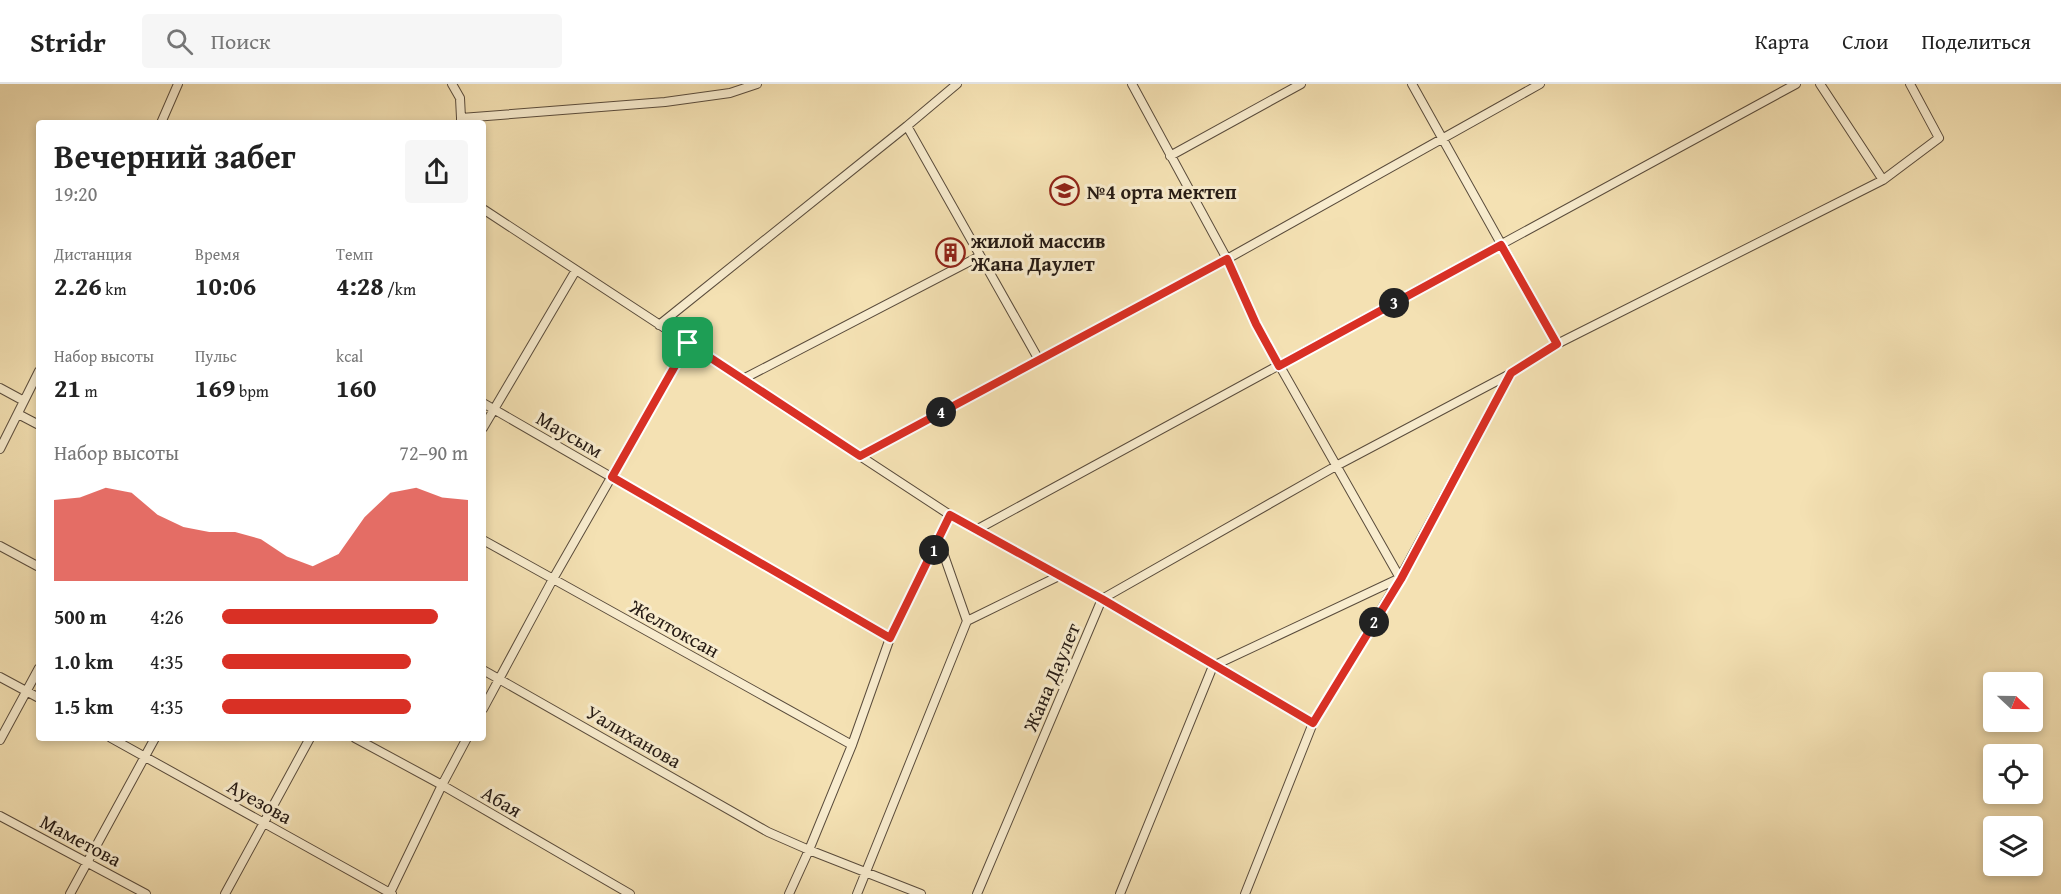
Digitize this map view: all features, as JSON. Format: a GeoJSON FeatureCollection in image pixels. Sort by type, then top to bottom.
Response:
{"type":"FeatureCollection","features":[{"type":"Feature","properties":{"kind":"street"},"geometry":{"type":"LineString","coordinates":[[162,120],[178,84]]}},
{"type":"Feature","properties":{"kind":"street"},"geometry":{"type":"LineString","coordinates":[[452,84],[460,98],[461,120]]}},
{"type":"Feature","properties":{"kind":"street"},"geometry":{"type":"LineString","coordinates":[[472,120],[664,102],[730,93],[758,84]]}},
{"type":"Feature","properties":{"kind":"street"},"geometry":{"type":"LineString","coordinates":[[659,325],[957,84]]}},
{"type":"Feature","properties":{"kind":"street"},"geometry":{"type":"LineString","coordinates":[[1132,84],[1227,259],[1256,324],[1401,579]]}},
{"type":"Feature","properties":{"kind":"street"},"geometry":{"type":"LineString","coordinates":[[1170,156],[1301,84]]}},
{"type":"Feature","properties":{"kind":"street"},"geometry":{"type":"LineString","coordinates":[[1412,84],[1557,344]]}},
{"type":"Feature","properties":{"kind":"street"},"geometry":{"type":"LineString","coordinates":[[860,456],[1227,259],[1540,84]]}},
{"type":"Feature","properties":{"kind":"street"},"geometry":{"type":"LineString","coordinates":[[976,530],[1796,84]]}},
{"type":"Feature","properties":{"kind":"street"},"geometry":{"type":"LineString","coordinates":[[1820,84],[1882,180]]}},
{"type":"Feature","properties":{"kind":"street"},"geometry":{"type":"LineString","coordinates":[[1102,599],[1336,466],[1511,373],[1557,344],[1882,180],[1939,138],[1911,85]]}},
{"type":"Feature","properties":{"kind":"street"},"geometry":{"type":"LineString","coordinates":[[907,126],[1039,360]]}},
{"type":"Feature","properties":{"kind":"street"},"geometry":{"type":"LineString","coordinates":[[486,211],[950,515],[1102,599],[1313,723]]}},
{"type":"Feature","properties":{"kind":"street"},"geometry":{"type":"LineString","coordinates":[[743,379],[980,256]]}},
{"type":"Feature","properties":{"kind":"street"},"geometry":{"type":"LineString","coordinates":[[486,423],[576,270]]}},
{"type":"Feature","properties":{"kind":"street"},"geometry":{"type":"LineString","coordinates":[[486,704],[553,579],[688,343]]}},
{"type":"Feature","properties":{"kind":"street"},"geometry":{"type":"LineString","coordinates":[[1245,894],[1313,723],[1401,579],[1511,373]]}},
{"type":"Feature","properties":{"kind":"street"},"geometry":{"type":"LineString","coordinates":[[0,449],[36,377]]}},
{"type":"Feature","properties":{"kind":"street"},"geometry":{"type":"LineString","coordinates":[[0,388],[24,401]]}},
{"type":"Feature","properties":{"kind":"street","name":"Маусым"},"geometry":{"type":"LineString","coordinates":[[486,405],[890,638]]}},
{"type":"Feature","properties":{"kind":"street"},"geometry":{"type":"LineString","coordinates":[[18,414],[36,423]]}},
{"type":"Feature","properties":{"kind":"street"},"geometry":{"type":"LineString","coordinates":[[789,894],[852,745],[890,638],[950,515]]}},
{"type":"Feature","properties":{"kind":"street"},"geometry":{"type":"LineString","coordinates":[[857,894],[967,621],[939,541]]}},
{"type":"Feature","properties":{"kind":"street","name":"Желтоксан"},"geometry":{"type":"LineString","coordinates":[[486,542],[852,745]]}},
{"type":"Feature","properties":{"kind":"street"},"geometry":{"type":"LineString","coordinates":[[0,546],[36,565]]}},
{"type":"Feature","properties":{"kind":"street"},"geometry":{"type":"LineString","coordinates":[[967,621],[1059,576]]}},
{"type":"Feature","properties":{"kind":"street"},"geometry":{"type":"LineString","coordinates":[[1120,894],[1213,666],[1401,579]]}},
{"type":"Feature","properties":{"kind":"street","name":"Жана Даулет"},"geometry":{"type":"LineString","coordinates":[[977,894],[1102,599]]}},
{"type":"Feature","properties":{"kind":"street","name":"Уалиханова"},"geometry":{"type":"LineString","coordinates":[[486,672],[768,832],[921,894]]}},
{"type":"Feature","properties":{"kind":"street"},"geometry":{"type":"LineString","coordinates":[[0,740],[36,674]]}},
{"type":"Feature","properties":{"kind":"street"},"geometry":{"type":"LineString","coordinates":[[0,677],[36,696]]}},
{"type":"Feature","properties":{"kind":"street","name":"Ауезова"},"geometry":{"type":"LineString","coordinates":[[116,741],[391,893]]}},
{"type":"Feature","properties":{"kind":"street"},"geometry":{"type":"LineString","coordinates":[[70,894],[152,741]]}},
{"type":"Feature","properties":{"kind":"street"},"geometry":{"type":"LineString","coordinates":[[225,894],[308,741]]}},
{"type":"Feature","properties":{"kind":"street","name":"Абая"},"geometry":{"type":"LineString","coordinates":[[360,741],[630,894]]}},
{"type":"Feature","properties":{"kind":"street"},"geometry":{"type":"LineString","coordinates":[[391,893],[441,785],[465,741]]}},
{"type":"Feature","properties":{"kind":"street","name":"Маметова"},"geometry":{"type":"LineString","coordinates":[[0,816],[146,894]]}},
{"type":"Feature","properties":{"kind":"place","name":"№4 орта мектеп"},"geometry":{"type":"Point","coordinates":[1065,191]}},
{"type":"Feature","properties":{"kind":"place","name":"жилой массив Жана Даулет"},"geometry":{"type":"Point","coordinates":[950,252]}},
{"type":"Feature","properties":{"kind":"route"},"geometry":{"type":"LineString","coordinates":[[1501,245],[1557,344],[1511,373],[1401,579],[1313,723],[1102,599],[950,515],[890,638],[612,477],[688,343],[860,456],[1227,259],[1256,324],[1279,366],[1501,245]]}}]}
